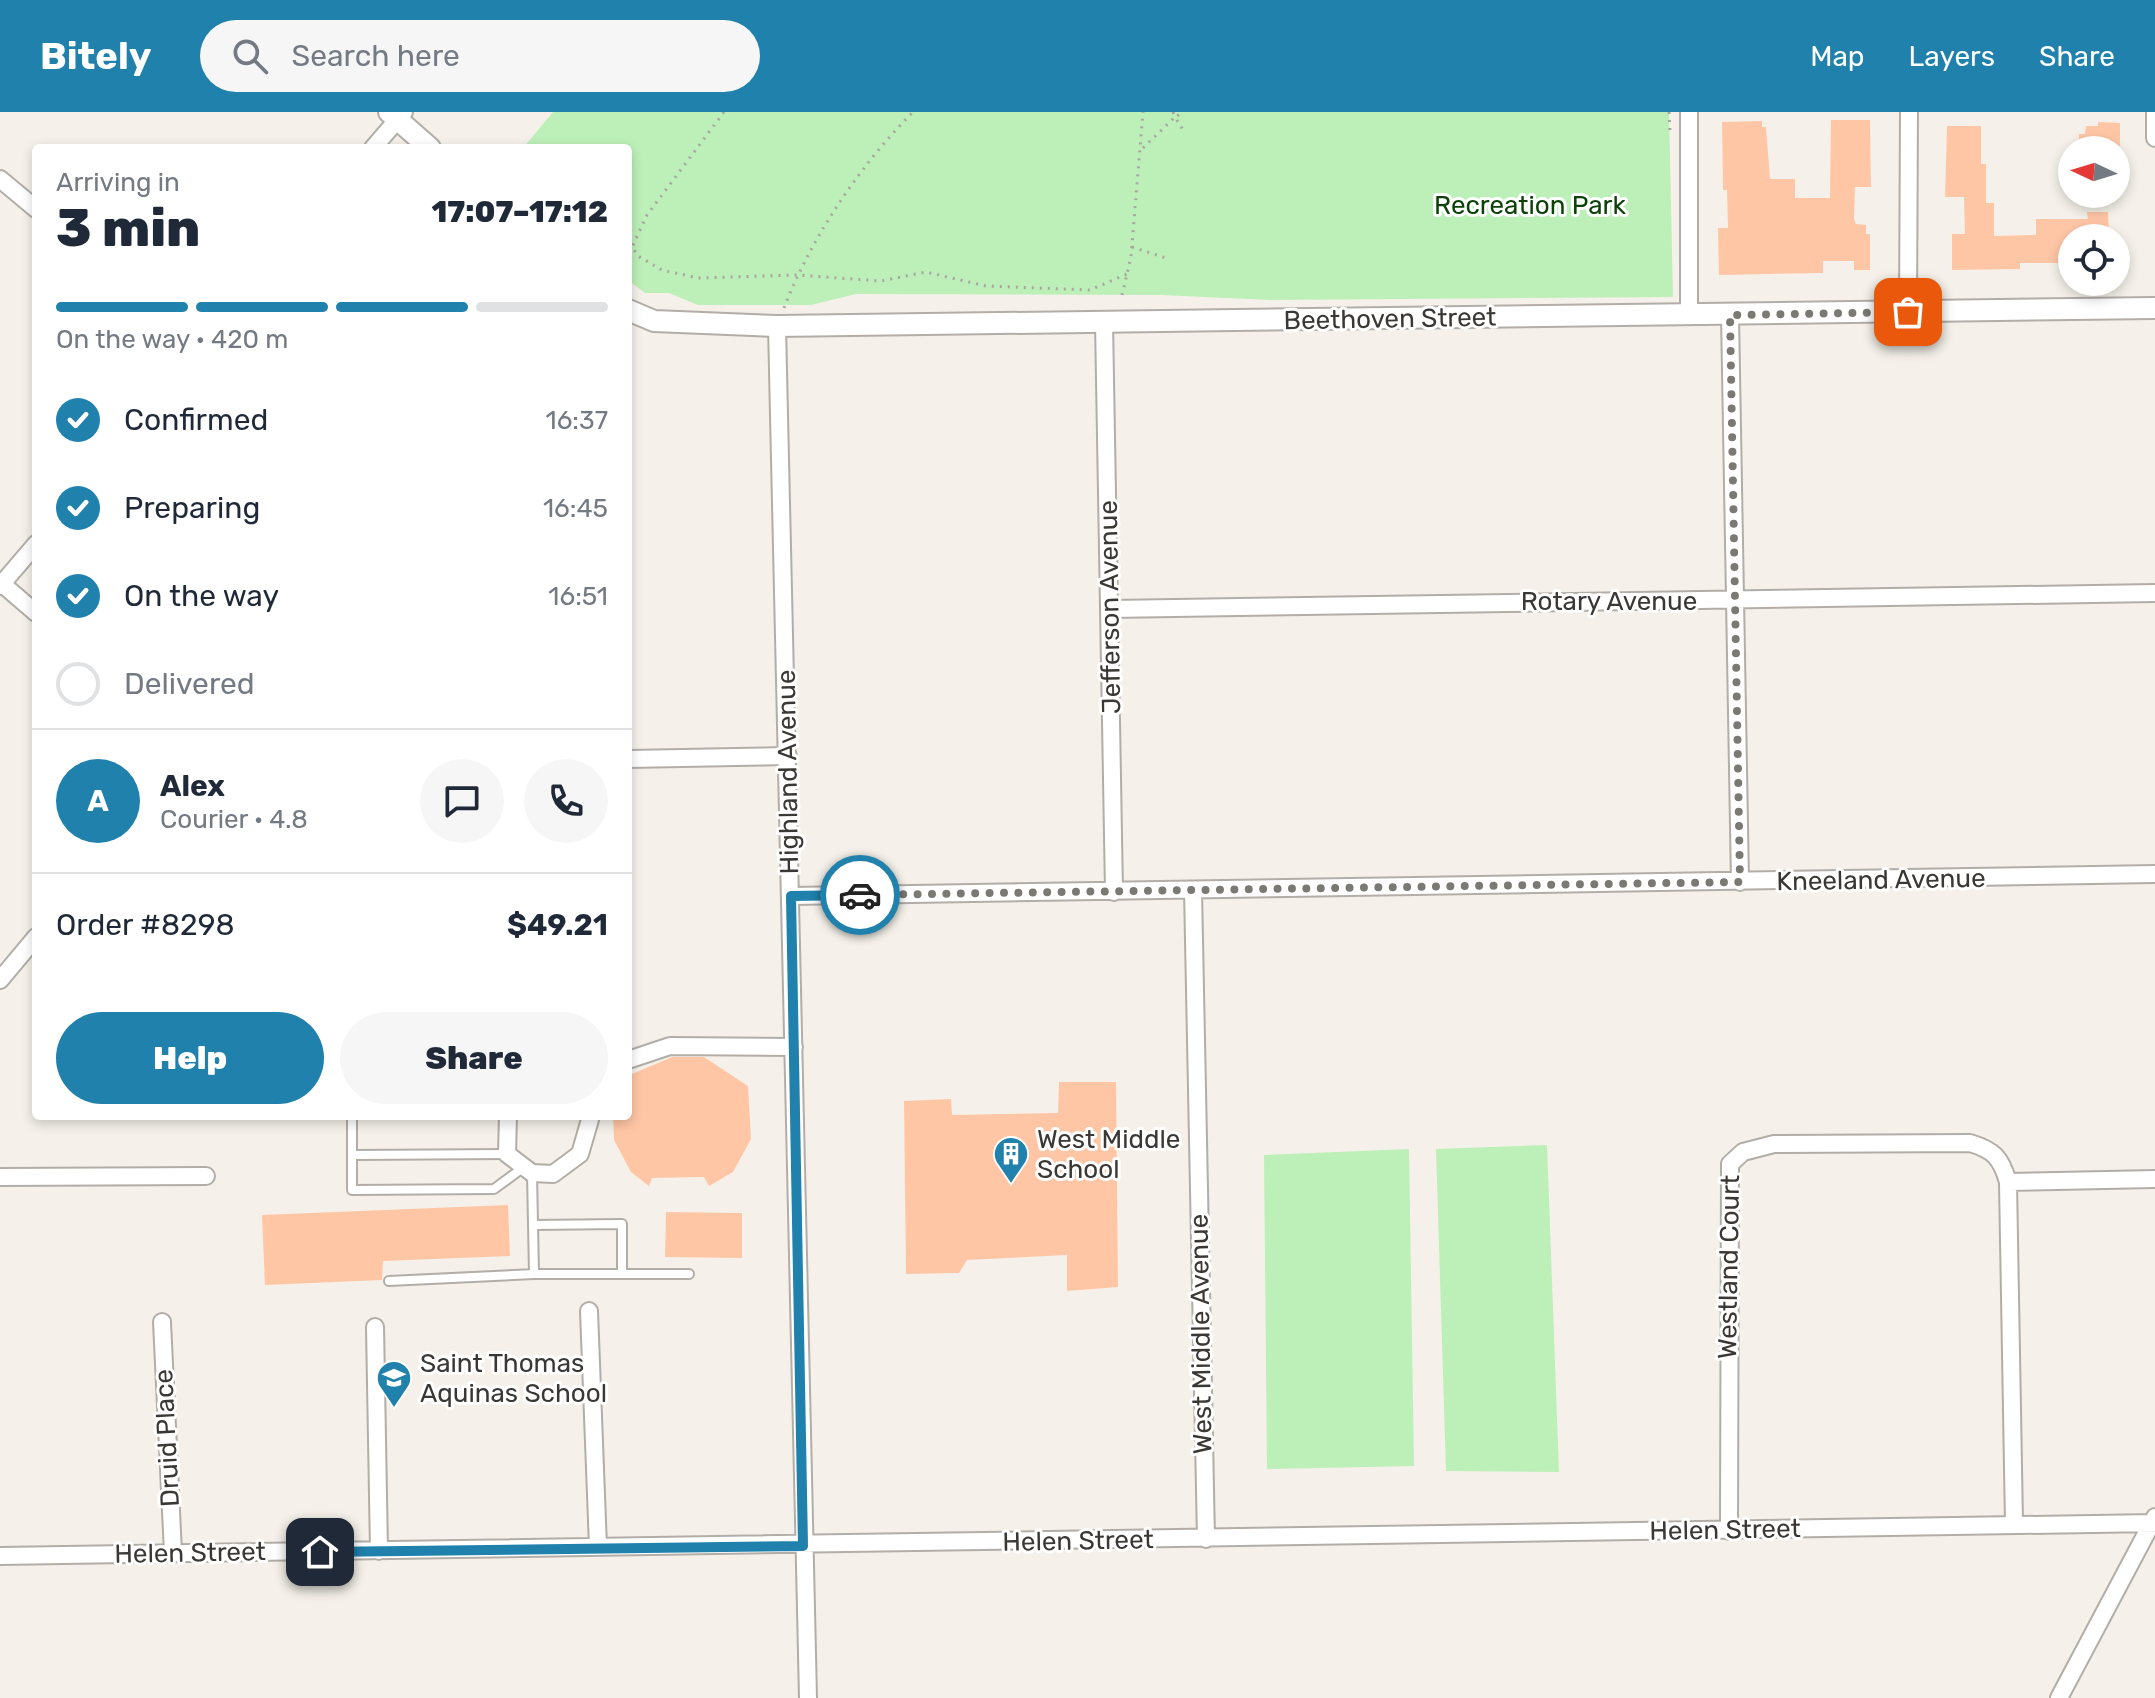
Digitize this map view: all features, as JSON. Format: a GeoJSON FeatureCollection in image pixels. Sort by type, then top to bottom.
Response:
{"type":"FeatureCollection","features":[{"type":"Feature","properties":{"kind":"street"},"geometry":{"type":"LineString","coordinates":[[1689,112],[1689,315]]}},
{"type":"Feature","properties":{"kind":"street"},"geometry":{"type":"LineString","coordinates":[[1908,312],[1909,112]]}},
{"type":"Feature","properties":{"kind":"street"},"geometry":{"type":"LineString","coordinates":[[2155,112],[2155,138]]}},
{"type":"Feature","properties":{"kind":"street"},"geometry":{"type":"LineString","coordinates":[[376,144],[397,114],[426,144]]}},
{"type":"Feature","properties":{"kind":"street"},"geometry":{"type":"LineString","coordinates":[[0,179],[32,206]]}},
{"type":"Feature","properties":{"kind":"street","name":"Beethoven Street"},"geometry":{"type":"LineString","coordinates":[[632,312],[654,321],[777,326],[2155,308]]}},
{"type":"Feature","properties":{"kind":"street"},"geometry":{"type":"LineString","coordinates":[[1730,315],[1740,882]]}},
{"type":"Feature","properties":{"kind":"street","name":"Jefferson Avenue"},"geometry":{"type":"LineString","coordinates":[[1104,322],[1114,892]]}},
{"type":"Feature","properties":{"kind":"street","name":"Highland Avenue"},"geometry":{"type":"LineString","coordinates":[[777,326],[808,1698]]}},
{"type":"Feature","properties":{"kind":"street"},"geometry":{"type":"LineString","coordinates":[[32,549],[1,584],[32,610]]}},
{"type":"Feature","properties":{"kind":"street","name":"Rotary Avenue"},"geometry":{"type":"LineString","coordinates":[[1110,609],[2155,593]]}},
{"type":"Feature","properties":{"kind":"street"},"geometry":{"type":"LineString","coordinates":[[632,759],[788,756]]}},
{"type":"Feature","properties":{"kind":"street","name":"Kneeland Avenue"},"geometry":{"type":"LineString","coordinates":[[791,896],[2155,874]]}},
{"type":"Feature","properties":{"kind":"street","name":"West Middle Avenue"},"geometry":{"type":"LineString","coordinates":[[1193,890],[1206,1539]]}},
{"type":"Feature","properties":{"kind":"street"},"geometry":{"type":"LineString","coordinates":[[0,980],[32,942]]}},
{"type":"Feature","properties":{"kind":"street"},"geometry":{"type":"LineString","coordinates":[[632,1059],[670,1046],[794,1047]]}},
{"type":"Feature","properties":{"kind":"street"},"geometry":{"type":"LineString","coordinates":[[508,1120],[507,1154],[528,1170],[553,1174],[567,1167],[580,1154],[590,1120]]}},
{"type":"Feature","properties":{"kind":"street","name":"Westland Court"},"geometry":{"type":"LineString","coordinates":[[1729,1531],[1730,1164],[1735,1156],[1774,1144],[1970,1143],[1986,1148],[2001,1160],[2008,1182]]}},
{"type":"Feature","properties":{"kind":"street"},"geometry":{"type":"LineString","coordinates":[[0,1177],[206,1176]]}},
{"type":"Feature","properties":{"kind":"street"},"geometry":{"type":"LineString","coordinates":[[2014,1524],[2008,1182],[2155,1179]]}},
{"type":"Feature","properties":{"kind":"street"},"geometry":{"type":"LineString","coordinates":[[589,1311],[598,1547]]}},
{"type":"Feature","properties":{"kind":"street","name":"Druid Place"},"geometry":{"type":"LineString","coordinates":[[162,1322],[173,1553]]}},
{"type":"Feature","properties":{"kind":"street"},"geometry":{"type":"LineString","coordinates":[[375,1327],[379,1551]]}},
{"type":"Feature","properties":{"kind":"street"},"geometry":{"type":"LineString","coordinates":[[2059,1698],[2154,1521]]}},
{"type":"Feature","properties":{"kind":"street","name":"Helen Street"},"geometry":{"type":"LineString","coordinates":[[0,1556],[1729,1531],[2154,1521]]}},
{"type":"Feature","properties":{"kind":"lane"},"geometry":{"type":"LineString","coordinates":[[352,1120],[352,1190],[494,1189],[528,1170],[534,1274]]}},
{"type":"Feature","properties":{"kind":"lane"},"geometry":{"type":"LineString","coordinates":[[353,1155],[507,1154]]}},
{"type":"Feature","properties":{"kind":"lane"},"geometry":{"type":"LineString","coordinates":[[533,1225],[622,1224],[622,1274]]}},
{"type":"Feature","properties":{"kind":"lane"},"geometry":{"type":"LineString","coordinates":[[389,1281],[534,1274],[689,1274]]}},
{"type":"Feature","properties":{"kind":"path"},"geometry":{"type":"LineString","coordinates":[[724,112],[647,215],[632,247],[638,256],[662,270],[698,278],[797,275],[881,281],[926,272],[986,286],[1090,290],[1127,274]]}},
{"type":"Feature","properties":{"kind":"path"},"geometry":{"type":"LineString","coordinates":[[777,326],[797,275],[846,196],[913,112]]}},
{"type":"Feature","properties":{"kind":"path"},"geometry":{"type":"LineString","coordinates":[[1122,295],[1132,247],[1143,148],[1143,112]]}},
{"type":"Feature","properties":{"kind":"path"},"geometry":{"type":"LineString","coordinates":[[1173,112],[1185,133]]}},
{"type":"Feature","properties":{"kind":"path"},"geometry":{"type":"LineString","coordinates":[[1143,148],[1184,112]]}},
{"type":"Feature","properties":{"kind":"path"},"geometry":{"type":"LineString","coordinates":[[1669,112],[1670,143]]}},
{"type":"Feature","properties":{"kind":"path"},"geometry":{"type":"LineString","coordinates":[[1132,247],[1169,259]]}},
{"type":"Feature","properties":{"kind":"green space","name":"Recreation Park"},"geometry":{"type":"Polygon","coordinates":[[[553,112],[1669,112],[1673,297],[1271,300],[1161,295],[856,294],[811,305],[698,305],[669,293],[645,293],[632,283],[632,144],[526,144],[553,112]]]}},
{"type":"Feature","properties":{"kind":"green space"},"geometry":{"type":"Polygon","coordinates":[[[1547,1145],[1559,1472],[1446,1471],[1436,1149],[1547,1145]]]}},
{"type":"Feature","properties":{"kind":"green space"},"geometry":{"type":"Polygon","coordinates":[[[1409,1149],[1414,1466],[1267,1469],[1264,1155],[1409,1149]]]}},
{"type":"Feature","properties":{"kind":"building"},"geometry":{"type":"Polygon","coordinates":[[[1831,120],[1870,120],[1871,187],[1855,187],[1854,219],[1856,224],[1866,225],[1866,234],[1870,234],[1870,270],[1854,270],[1854,261],[1823,261],[1823,273],[1719,275],[1718,228],[1728,228],[1727,190],[1723,190],[1722,122],[1762,121],[1762,127],[1766,127],[1770,179],[1795,179],[1795,198],[1830,198],[1831,120]]]}},
{"type":"Feature","properties":{"kind":"building"},"geometry":{"type":"Polygon","coordinates":[[[2098,122],[2120,123],[2120,136],[2079,136],[2085,134],[2086,126],[2098,126],[2098,122]]]}},
{"type":"Feature","properties":{"kind":"building"},"geometry":{"type":"Polygon","coordinates":[[[1947,126],[1981,126],[1981,164],[1986,164],[1986,203],[1994,203],[1994,236],[2036,235],[2036,219],[2088,219],[2087,212],[2108,212],[2108,224],[2058,224],[2058,263],[2020,263],[2020,269],[1952,270],[1952,234],[1965,234],[1964,197],[1945,197],[1947,126]]]}},
{"type":"Feature","properties":{"kind":"building"},"geometry":{"type":"Polygon","coordinates":[[[672,1057],[704,1057],[748,1086],[751,1139],[733,1172],[709,1186],[704,1177],[652,1178],[649,1186],[631,1172],[614,1140],[613,1120],[632,1120],[632,1074],[672,1057]]]}},
{"type":"Feature","properties":{"kind":"building","name":"West Middle School"},"geometry":{"type":"Polygon","coordinates":[[[1059,1082],[1116,1082],[1118,1287],[1067,1291],[1067,1255],[967,1260],[959,1273],[906,1274],[904,1101],[951,1099],[952,1115],[1058,1113],[1059,1082]]]}},
{"type":"Feature","properties":{"kind":"building"},"geometry":{"type":"Polygon","coordinates":[[[508,1205],[510,1256],[383,1261],[382,1280],[265,1285],[262,1215],[508,1205]]]}},
{"type":"Feature","properties":{"kind":"building"},"geometry":{"type":"Polygon","coordinates":[[[666,1212],[742,1213],[742,1258],[665,1257],[666,1212]]]}},
{"type":"Feature","properties":{"kind":"way so far"},"geometry":{"type":"LineString","coordinates":[[860,895],[1740,882],[1730,315],[1908,312]]}},
{"type":"Feature","properties":{"kind":"place","name":"West Middle School"},"geometry":{"type":"Point","coordinates":[1011,1185]}},
{"type":"Feature","properties":{"kind":"place","name":"Saint Thomas Aquinas School"},"geometry":{"type":"Point","coordinates":[394,1409]}},
{"type":"Feature","properties":{"kind":"route"},"geometry":{"type":"LineString","coordinates":[[320,1552],[803,1546],[791,896],[860,895]]}}]}
